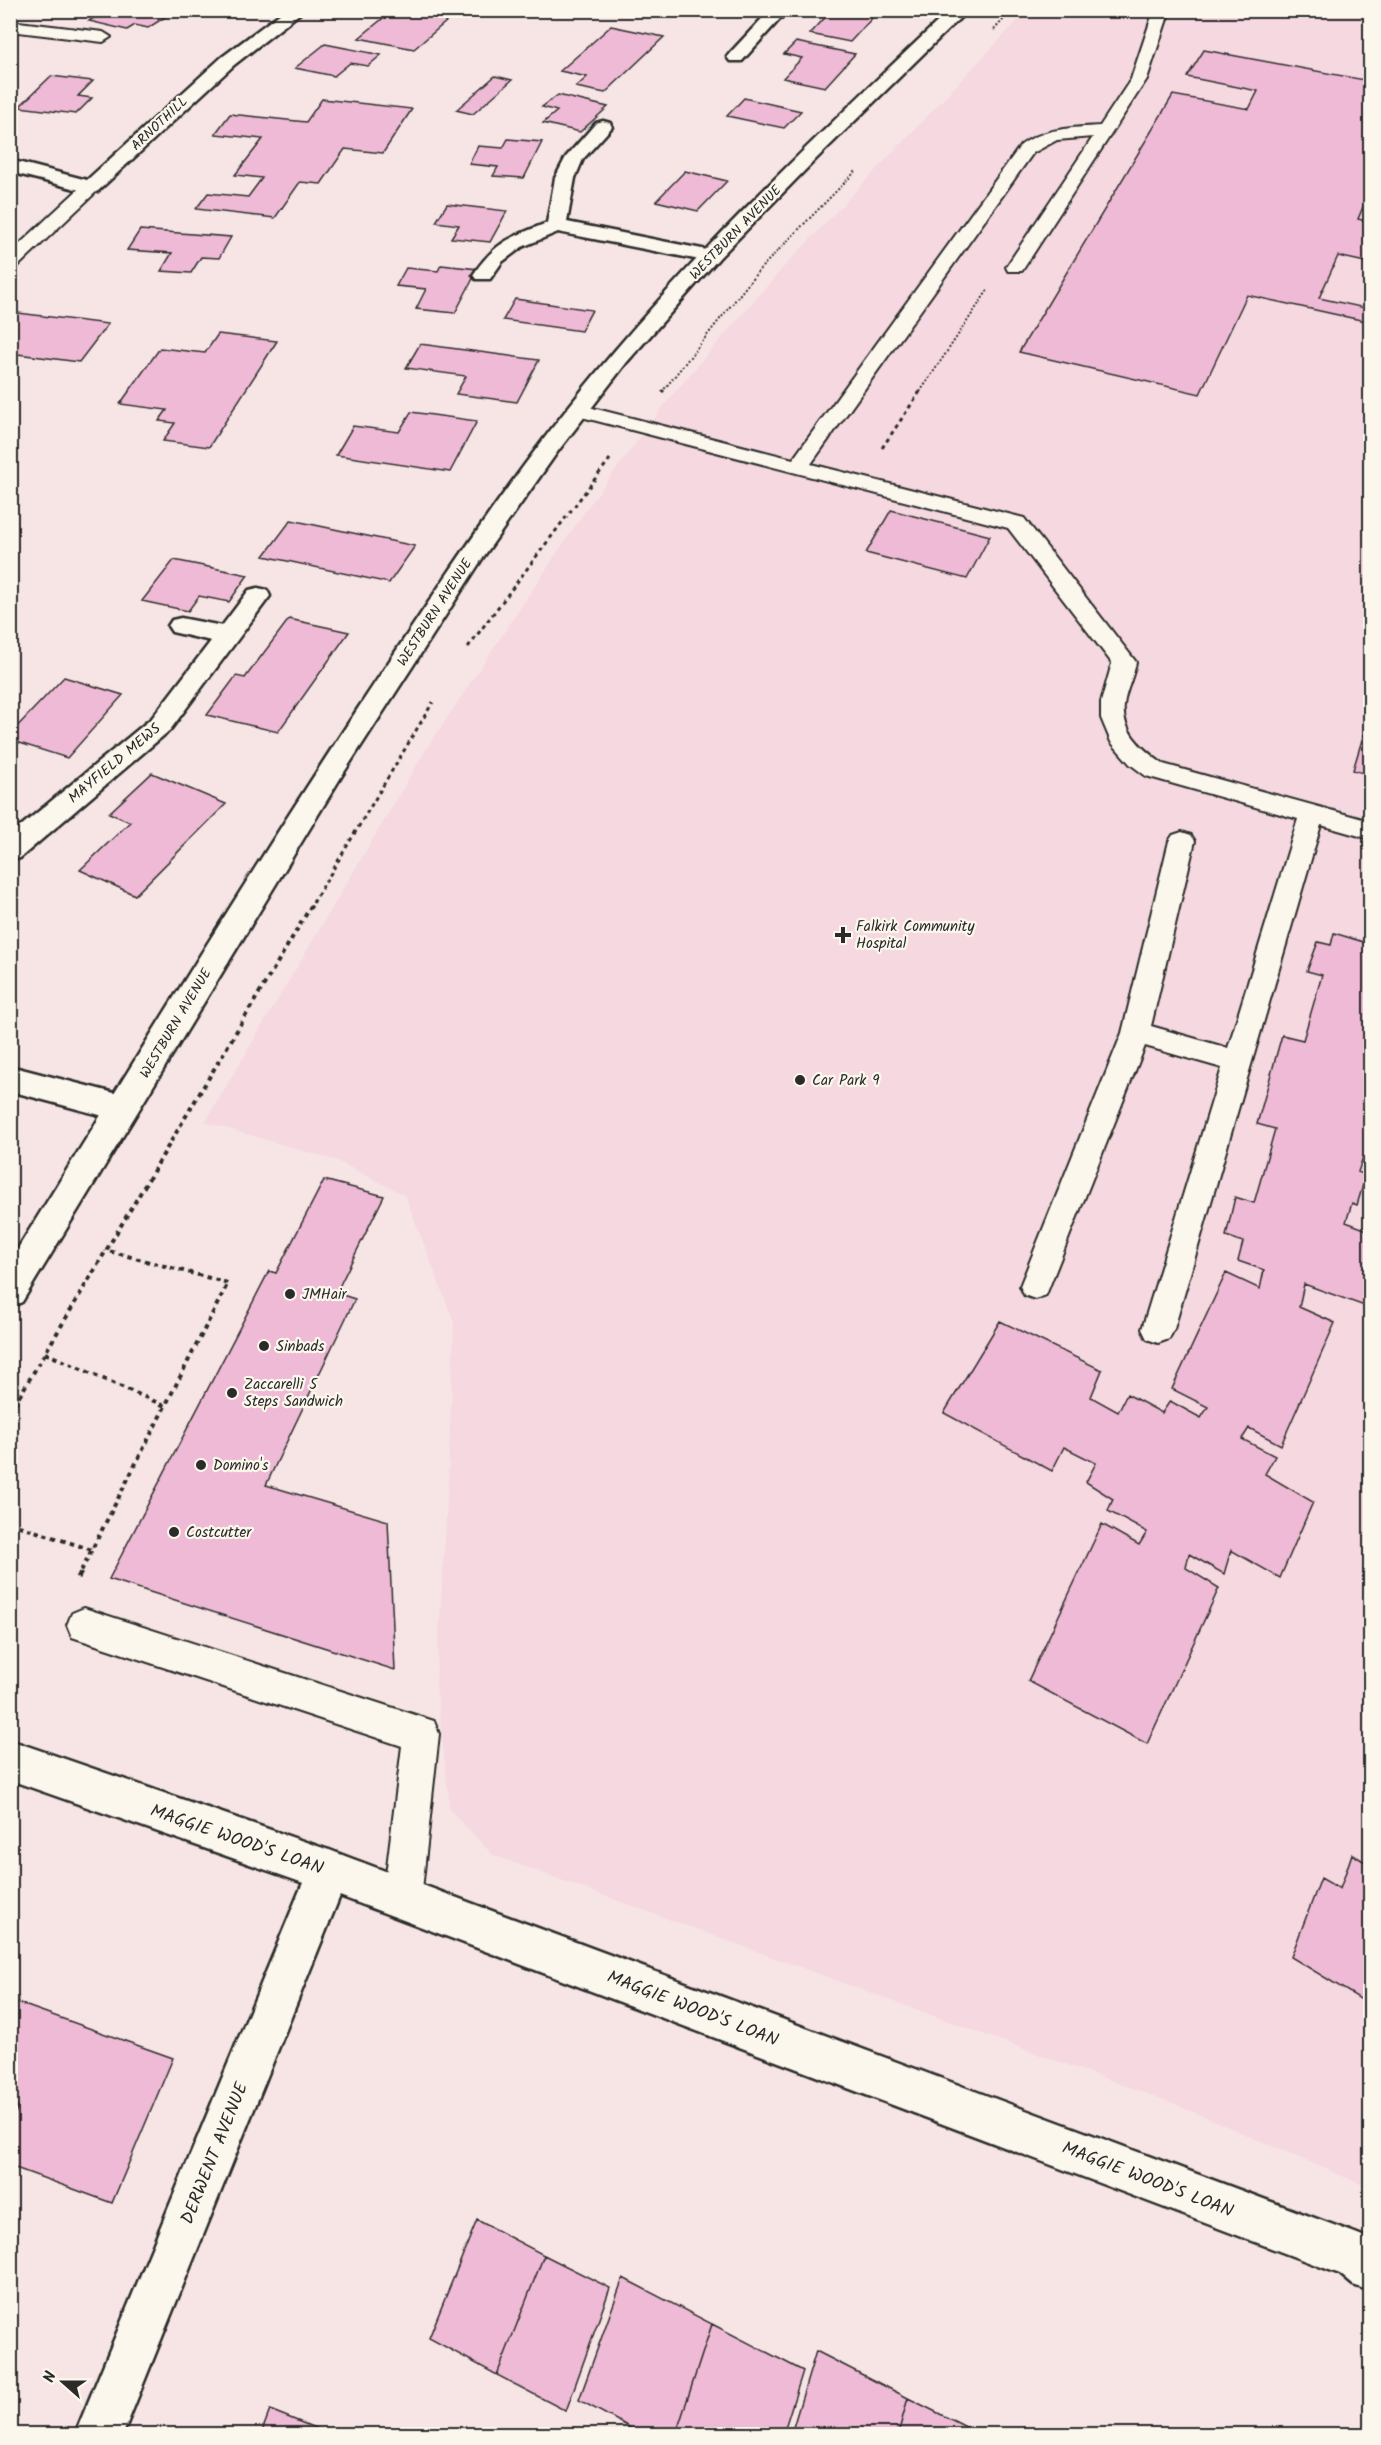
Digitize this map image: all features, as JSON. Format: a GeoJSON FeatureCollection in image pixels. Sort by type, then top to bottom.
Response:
{"type":"FeatureCollection","features":[{"type":"Feature","properties":{"kind":"street","name":"ARNOTHILL"},"geometry":{"type":"LineString","coordinates":[[92,187],[228,61],[296,10]]}},
{"type":"Feature","properties":{"kind":"street"},"geometry":{"type":"LineString","coordinates":[[735,57],[780,10]]}},
{"type":"Feature","properties":{"kind":"street","name":"WESTBURN AVENUE"},"geometry":{"type":"LineString","coordinates":[[10,1292],[294,827],[493,522],[578,410],[652,320],[710,256],[960,10]]}},
{"type":"Feature","properties":{"kind":"street"},"geometry":{"type":"LineString","coordinates":[[556,226],[566,178],[575,157],[603,127]]}},
{"type":"Feature","properties":{"kind":"street"},"geometry":{"type":"LineString","coordinates":[[10,166],[92,187]]}},
{"type":"Feature","properties":{"kind":"street"},"geometry":{"type":"LineString","coordinates":[[483,275],[495,258],[515,243],[556,226],[710,256]]}},
{"type":"Feature","properties":{"kind":"street","name":"MAYFIELD MEWS"},"geometry":{"type":"LineString","coordinates":[[10,851],[161,724],[258,596]]}},
{"type":"Feature","properties":{"kind":"street"},"geometry":{"type":"LineString","coordinates":[[181,626],[228,636]]}},
{"type":"Feature","properties":{"kind":"street"},"geometry":{"type":"LineString","coordinates":[[10,1078],[122,1108]]}},
{"type":"Feature","properties":{"kind":"street","name":"MAGGIE WOOD'S LOAN"},"geometry":{"type":"LineString","coordinates":[[10,1760],[328,1871],[1354,2256],[1371,2268]]}},
{"type":"Feature","properties":{"kind":"street","name":"DERWENT AVENUE"},"geometry":{"type":"LineString","coordinates":[[99,2434],[328,1871]]}},
{"type":"Feature","properties":{"kind":"lane"},"geometry":{"type":"LineString","coordinates":[[1015,267],[1139,79],[1162,10]]}},
{"type":"Feature","properties":{"kind":"lane"},"geometry":{"type":"LineString","coordinates":[[10,26],[103,37]]}},
{"type":"Feature","properties":{"kind":"lane"},"geometry":{"type":"LineString","coordinates":[[799,466],[1027,149],[1037,140],[1049,135],[1103,131]]}},
{"type":"Feature","properties":{"kind":"lane"},"geometry":{"type":"LineString","coordinates":[[10,263],[92,187]]}},
{"type":"Feature","properties":{"kind":"lane"},"geometry":{"type":"LineString","coordinates":[[578,410],[1016,523],[1124,662],[1123,675],[1111,706],[1117,733],[1126,748],[1155,770],[1371,830]]}},
{"type":"Feature","properties":{"kind":"lane"},"geometry":{"type":"LineString","coordinates":[[1158,1329],[1312,814]]}},
{"type":"Feature","properties":{"kind":"lane"},"geometry":{"type":"LineString","coordinates":[[1035,1286],[1136,1033],[1182,841]]}},
{"type":"Feature","properties":{"kind":"lane"},"geometry":{"type":"LineString","coordinates":[[1136,1033],[1238,1062]]}},
{"type":"Feature","properties":{"kind":"lane"},"geometry":{"type":"LineString","coordinates":[[84,1625],[421,1734],[402,1899]]}},
{"type":"Feature","properties":{"kind":"path"},"geometry":{"type":"LineString","coordinates":[[993,32],[1012,10]]}},
{"type":"Feature","properties":{"kind":"path"},"geometry":{"type":"LineString","coordinates":[[462,655],[636,424],[760,269],[864,163]]}},
{"type":"Feature","properties":{"kind":"path"},"geometry":{"type":"LineString","coordinates":[[10,1412],[437,695]]}},
{"type":"Feature","properties":{"kind":"path"},"geometry":{"type":"LineString","coordinates":[[84,1625],[65,1604],[228,1283],[105,1250]]}},
{"type":"Feature","properties":{"kind":"path"},"geometry":{"type":"LineString","coordinates":[[45,1353],[165,1406]]}},
{"type":"Feature","properties":{"kind":"path"},"geometry":{"type":"LineString","coordinates":[[10,1523],[92,1550]]}},
{"type":"Feature","properties":{"kind":"shaded area","name":"Falkirk Community Hospital"},"geometry":{"type":"Polygon","coordinates":[[[1027,11],[1370,11],[1370,2188],[1175,2104],[493,1855],[450,1810],[436,1683],[448,1487],[454,1322],[405,1195],[335,1160],[205,1122],[427,748],[587,508],[672,395],[780,271],[1027,11]]]}},
{"type":"Feature","properties":{"kind":"building"},"geometry":{"type":"Polygon","coordinates":[[[106,10],[176,10],[148,28],[135,25],[127,30],[89,21],[106,10]]]}},
{"type":"Feature","properties":{"kind":"building"},"geometry":{"type":"Polygon","coordinates":[[[393,10],[460,10],[414,49],[359,38],[393,10]]]}},
{"type":"Feature","properties":{"kind":"building"},"geometry":{"type":"Polygon","coordinates":[[[832,10],[896,10],[889,17],[875,15],[850,42],[810,34],[832,10]]]}},
{"type":"Feature","properties":{"kind":"building"},"geometry":{"type":"Polygon","coordinates":[[[611,26],[664,37],[605,93],[576,87],[587,77],[560,71],[611,26]]]}},
{"type":"Feature","properties":{"kind":"building"},"geometry":{"type":"Polygon","coordinates":[[[796,42],[855,54],[825,87],[783,78],[802,58],[784,54],[796,42]]]}},
{"type":"Feature","properties":{"kind":"building"},"geometry":{"type":"Polygon","coordinates":[[[325,44],[381,55],[368,66],[350,63],[334,76],[295,68],[325,44]]]}},
{"type":"Feature","properties":{"kind":"building"},"geometry":{"type":"Polygon","coordinates":[[[1204,50],[1370,81],[1370,190],[1358,219],[1370,222],[1370,263],[1338,256],[1319,298],[1370,309],[1370,322],[1247,295],[1200,394],[1019,352],[1173,95],[1249,109],[1258,91],[1187,77],[1204,50]]]}},
{"type":"Feature","properties":{"kind":"building"},"geometry":{"type":"Polygon","coordinates":[[[51,76],[93,81],[78,96],[92,98],[76,114],[19,107],[51,76]]]}},
{"type":"Feature","properties":{"kind":"building"},"geometry":{"type":"Polygon","coordinates":[[[495,76],[512,80],[473,114],[456,110],[495,76]]]}},
{"type":"Feature","properties":{"kind":"building"},"geometry":{"type":"Polygon","coordinates":[[[558,95],[608,107],[580,132],[543,123],[557,111],[542,107],[558,95]]]}},
{"type":"Feature","properties":{"kind":"building"},"geometry":{"type":"Polygon","coordinates":[[[744,98],[801,111],[784,128],[727,116],[744,98]]]}},
{"type":"Feature","properties":{"kind":"building"},"geometry":{"type":"Polygon","coordinates":[[[322,99],[412,109],[383,153],[345,149],[321,184],[300,182],[275,218],[196,209],[208,193],[248,197],[262,178],[235,175],[263,139],[215,134],[230,114],[306,122],[322,99]]]}},
{"type":"Feature","properties":{"kind":"building"},"geometry":{"type":"Polygon","coordinates":[[[508,139],[542,142],[524,178],[493,176],[498,167],[469,164],[478,146],[503,148],[508,139]]]}},
{"type":"Feature","properties":{"kind":"building"},"geometry":{"type":"Polygon","coordinates":[[[685,171],[727,181],[698,211],[656,201],[685,171]]]}},
{"type":"Feature","properties":{"kind":"building"},"geometry":{"type":"Polygon","coordinates":[[[447,204],[507,211],[490,242],[451,238],[459,225],[436,222],[447,204]]]}},
{"type":"Feature","properties":{"kind":"building"},"geometry":{"type":"Polygon","coordinates":[[[140,230],[231,237],[219,258],[201,257],[191,273],[161,271],[172,253],[127,250],[140,230]]]}},
{"type":"Feature","properties":{"kind":"building"},"geometry":{"type":"Polygon","coordinates":[[[441,265],[478,269],[455,313],[416,309],[426,289],[396,286],[406,268],[438,271],[441,265]]]}},
{"type":"Feature","properties":{"kind":"building"},"geometry":{"type":"Polygon","coordinates":[[[515,299],[592,310],[581,331],[503,320],[515,299]]]}},
{"type":"Feature","properties":{"kind":"building"},"geometry":{"type":"Polygon","coordinates":[[[10,312],[108,324],[79,362],[10,353],[10,312]]]}},
{"type":"Feature","properties":{"kind":"building"},"geometry":{"type":"Polygon","coordinates":[[[218,334],[277,341],[209,447],[163,441],[175,423],[159,421],[167,410],[120,404],[160,348],[205,353],[218,334]]]}},
{"type":"Feature","properties":{"kind":"building"},"geometry":{"type":"Polygon","coordinates":[[[420,344],[539,360],[517,402],[456,394],[466,376],[406,368],[420,344]]]}},
{"type":"Feature","properties":{"kind":"building"},"geometry":{"type":"Polygon","coordinates":[[[411,412],[477,421],[450,472],[336,455],[353,426],[399,432],[411,412]]]}},
{"type":"Feature","properties":{"kind":"building"},"geometry":{"type":"Polygon","coordinates":[[[891,510],[990,536],[967,579],[866,553],[891,510]]]}},
{"type":"Feature","properties":{"kind":"building"},"geometry":{"type":"Polygon","coordinates":[[[291,520],[415,546],[389,583],[264,556],[291,520]]]}},
{"type":"Feature","properties":{"kind":"building"},"geometry":{"type":"Polygon","coordinates":[[[174,560],[248,575],[229,602],[199,596],[188,611],[142,601],[174,560]]]}},
{"type":"Feature","properties":{"kind":"building"},"geometry":{"type":"Polygon","coordinates":[[[289,619],[349,632],[278,732],[207,715],[236,676],[245,678],[289,619]]]}},
{"type":"Feature","properties":{"kind":"building"},"geometry":{"type":"Polygon","coordinates":[[[64,677],[123,695],[67,758],[10,740],[10,734],[64,677]]]}},
{"type":"Feature","properties":{"kind":"building"},"geometry":{"type":"Polygon","coordinates":[[[1370,713],[1370,775],[1353,770],[1370,713]]]}},
{"type":"Feature","properties":{"kind":"building"},"geometry":{"type":"Polygon","coordinates":[[[1370,713],[1370,775],[1353,770],[1370,713]]]}},
{"type":"Feature","properties":{"kind":"building"},"geometry":{"type":"Polygon","coordinates":[[[152,773],[226,804],[135,895],[80,870],[130,822],[109,813],[152,773]]]}},
{"type":"Feature","properties":{"kind":"building"},"geometry":{"type":"Polygon","coordinates":[[[1334,933],[1370,944],[1370,1159],[1363,1157],[1358,1172],[1366,1175],[1357,1205],[1352,1203],[1346,1222],[1370,1231],[1370,1308],[1304,1284],[1299,1307],[1335,1323],[1281,1445],[1249,1428],[1242,1439],[1275,1456],[1265,1474],[1313,1502],[1280,1578],[1231,1550],[1224,1574],[1189,1554],[1186,1568],[1219,1588],[1147,1744],[1028,1681],[1102,1524],[1139,1545],[1147,1532],[1108,1511],[1113,1499],[1086,1482],[1096,1463],[1064,1447],[1052,1471],[944,1413],[1000,1321],[1102,1370],[1091,1397],[1118,1412],[1127,1394],[1162,1413],[1170,1401],[1201,1418],[1208,1407],[1172,1389],[1226,1273],[1260,1289],[1264,1270],[1238,1261],[1243,1242],[1226,1236],[1235,1197],[1254,1203],[1275,1129],[1257,1124],[1282,1035],[1303,1040],[1322,975],[1307,971],[1318,942],[1331,945],[1334,933]]]}},
{"type":"Feature","properties":{"kind":"building"},"geometry":{"type":"Polygon","coordinates":[[[324,1180],[384,1196],[336,1293],[355,1299],[266,1485],[388,1521],[395,1670],[109,1579],[269,1271],[276,1273],[324,1180]]]}},
{"type":"Feature","properties":{"kind":"building"},"geometry":{"type":"Polygon","coordinates":[[[1352,1854],[1370,1865],[1370,2005],[1291,1957],[1321,1878],[1340,1889],[1352,1854]]]}},
{"type":"Feature","properties":{"kind":"building"},"geometry":{"type":"Polygon","coordinates":[[[10,2000],[173,2058],[112,2203],[10,2166],[10,2124],[18,2107],[10,2104],[10,2000]]]}},
{"type":"Feature","properties":{"kind":"building"},"geometry":{"type":"Polygon","coordinates":[[[477,2220],[544,2255],[497,2375],[429,2338],[477,2220]]]}},
{"type":"Feature","properties":{"kind":"building"},"geometry":{"type":"Polygon","coordinates":[[[544,2255],[610,2288],[566,2411],[497,2375],[544,2255]]]}},
{"type":"Feature","properties":{"kind":"building"},"geometry":{"type":"Polygon","coordinates":[[[623,2278],[712,2324],[676,2434],[642,2434],[579,2400],[623,2278]]]}},
{"type":"Feature","properties":{"kind":"building"},"geometry":{"type":"Polygon","coordinates":[[[712,2324],[803,2371],[783,2434],[676,2434],[712,2324]]]}},
{"type":"Feature","properties":{"kind":"building"},"geometry":{"type":"Polygon","coordinates":[[[816,2351],[908,2398],[898,2434],[791,2434],[816,2351]]]}},
{"type":"Feature","properties":{"kind":"building"},"geometry":{"type":"Polygon","coordinates":[[[908,2398],[980,2434],[898,2434],[908,2398]]]}},
{"type":"Feature","properties":{"kind":"building"},"geometry":{"type":"Polygon","coordinates":[[[270,2410],[330,2434],[261,2434],[270,2410]]]}},
{"type":"Feature","properties":{"kind":"place","name":"Falkirk Community Hospital"},"geometry":{"type":"Point","coordinates":[843,935]}},
{"type":"Feature","properties":{"kind":"place","name":"Car Park 9"},"geometry":{"type":"Point","coordinates":[800,1080]}},
{"type":"Feature","properties":{"kind":"place","name":"JMHair"},"geometry":{"type":"Point","coordinates":[290,1294]}},
{"type":"Feature","properties":{"kind":"place","name":"Sinbads"},"geometry":{"type":"Point","coordinates":[264,1346]}},
{"type":"Feature","properties":{"kind":"place","name":"Zaccarelli 5 Steps Sandwich"},"geometry":{"type":"Point","coordinates":[232,1393]}},
{"type":"Feature","properties":{"kind":"place","name":"Domino's"},"geometry":{"type":"Point","coordinates":[201,1465]}},
{"type":"Feature","properties":{"kind":"place","name":"Costcutter"},"geometry":{"type":"Point","coordinates":[174,1532]}}]}
